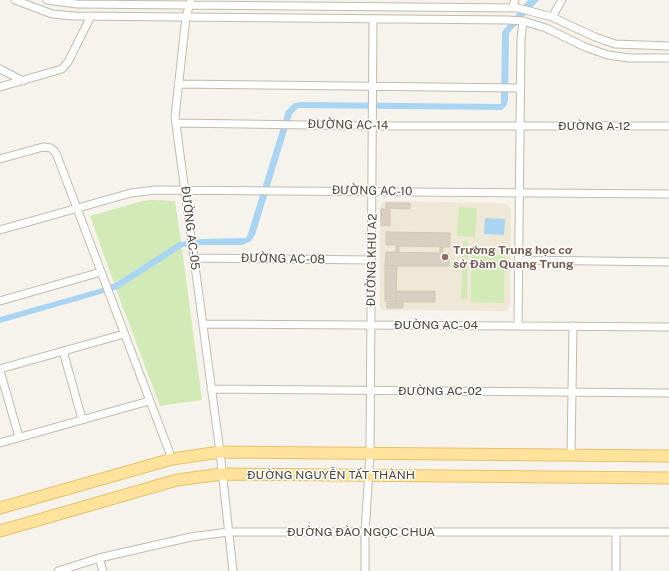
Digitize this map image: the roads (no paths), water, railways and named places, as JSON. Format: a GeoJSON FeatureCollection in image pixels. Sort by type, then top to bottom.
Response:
{"type":"FeatureCollection","features":[{"type":"Feature","properties":{"kind":"main road","name":"ĐƯỜNG NGUYỄN TẤT THÀNH"},"geometry":{"type":"LineString","coordinates":[[0,508],[172,459],[220,452],[669,456]]}},
{"type":"Feature","properties":{"kind":"main road","name":"ĐƯỜNG NGUYỄN TẤT THÀNH"},"geometry":{"type":"LineString","coordinates":[[0,531],[177,480],[222,474],[669,478]]}},
{"type":"Feature","properties":{"kind":"street"},"geometry":{"type":"LineString","coordinates":[[15,0],[52,14],[91,16],[522,21],[546,28],[585,47],[608,55],[629,58],[669,58]]}},
{"type":"Feature","properties":{"kind":"street"},"geometry":{"type":"LineString","coordinates":[[47,0],[72,4],[108,2],[305,3],[432,8],[515,8],[552,17],[595,38],[615,44],[669,46]]}},
{"type":"Feature","properties":{"kind":"street"},"geometry":{"type":"LineString","coordinates":[[432,0],[432,8]]}},
{"type":"Feature","properties":{"kind":"street"},"geometry":{"type":"LineString","coordinates":[[515,0],[515,8]]}},
{"type":"Feature","properties":{"kind":"street"},"geometry":{"type":"LineString","coordinates":[[552,17],[562,0]]}},
{"type":"Feature","properties":{"kind":"street","name":"ĐƯỜNG AC-05"},"geometry":{"type":"LineString","coordinates":[[190,2],[186,17],[178,84],[176,123],[220,452],[233,571]]}},
{"type":"Feature","properties":{"kind":"street"},"geometry":{"type":"LineString","coordinates":[[0,87],[62,69],[68,62],[91,16]]}},
{"type":"Feature","properties":{"kind":"street","name":"ĐƯỜNG KHU A2"},"geometry":{"type":"LineString","coordinates":[[365,571],[365,533],[370,453],[374,87],[373,19]]}},
{"type":"Feature","properties":{"kind":"street"},"geometry":{"type":"LineString","coordinates":[[518,326],[522,21]]}},
{"type":"Feature","properties":{"kind":"street"},"geometry":{"type":"LineString","coordinates":[[0,69],[23,81]]}},
{"type":"Feature","properties":{"kind":"street"},"geometry":{"type":"LineString","coordinates":[[178,84],[520,88]]}},
{"type":"Feature","properties":{"kind":"street","name":"ĐƯỜNG AC-14"},"geometry":{"type":"LineString","coordinates":[[176,123],[373,126],[520,126]]}},
{"type":"Feature","properties":{"kind":"street","name":"ĐƯỜNG A-12"},"geometry":{"type":"LineString","coordinates":[[520,126],[669,126]]}},
{"type":"Feature","properties":{"kind":"street"},"geometry":{"type":"LineString","coordinates":[[0,159],[43,147],[51,148],[57,155],[172,459]]}},
{"type":"Feature","properties":{"kind":"street","name":"ĐƯỜNG AC-10"},"geometry":{"type":"LineString","coordinates":[[0,230],[138,192],[185,189],[669,194]]}},
{"type":"Feature","properties":{"kind":"street","name":"ĐƯỜNG AC-08"},"geometry":{"type":"LineString","coordinates":[[193,255],[372,260]]}},
{"type":"Feature","properties":{"kind":"street"},"geometry":{"type":"LineString","coordinates":[[518,260],[669,262]]}},
{"type":"Feature","properties":{"kind":"street"},"geometry":{"type":"LineString","coordinates":[[0,301],[101,272]]}},
{"type":"Feature","properties":{"kind":"street","name":"ĐƯỜNG AC-04"},"geometry":{"type":"LineString","coordinates":[[203,324],[669,327]]}},
{"type":"Feature","properties":{"kind":"street"},"geometry":{"type":"LineString","coordinates":[[571,455],[573,326]]}},
{"type":"Feature","properties":{"kind":"street"},"geometry":{"type":"LineString","coordinates":[[19,438],[0,370],[124,334]]}},
{"type":"Feature","properties":{"kind":"street"},"geometry":{"type":"LineString","coordinates":[[63,351],[82,419]]}},
{"type":"Feature","properties":{"kind":"street","name":"ĐƯỜNG AC-02"},"geometry":{"type":"LineString","coordinates":[[211,389],[669,393]]}},
{"type":"Feature","properties":{"kind":"street"},"geometry":{"type":"LineString","coordinates":[[0,443],[149,401]]}},
{"type":"Feature","properties":{"kind":"street","name":"ĐƯỜNG ĐÀO NGỌC CHUA"},"geometry":{"type":"LineString","coordinates":[[58,571],[99,558],[191,537],[228,532],[669,532]]}},
{"type":"Feature","properties":{"kind":"street"},"geometry":{"type":"LineString","coordinates":[[616,532],[616,571]]}},
{"type":"Feature","properties":{"kind":"street"},"geometry":{"type":"LineString","coordinates":[[99,558],[103,571]]}},
{"type":"Feature","properties":{"kind":"water"},"geometry":{"type":"Polygon","coordinates":[[[528,0],[539,0],[509,33],[508,101],[502,110],[298,108],[292,114],[255,235],[251,241],[242,245],[202,245],[183,247],[118,289],[0,323],[0,317],[99,289],[115,283],[179,242],[202,239],[246,238],[286,111],[294,103],[501,104],[502,32],[528,0]]]}},
{"type":"Feature","properties":{"kind":"water"},"geometry":{"type":"Polygon","coordinates":[[[485,218],[505,219],[504,235],[484,234],[485,218]]]}},
{"type":"Feature","properties":{"kind":"place","name":"Trường Trung học cơ sở Đàm Quang Trung"},"geometry":{"type":"Point","coordinates":[445,257]}}]}
